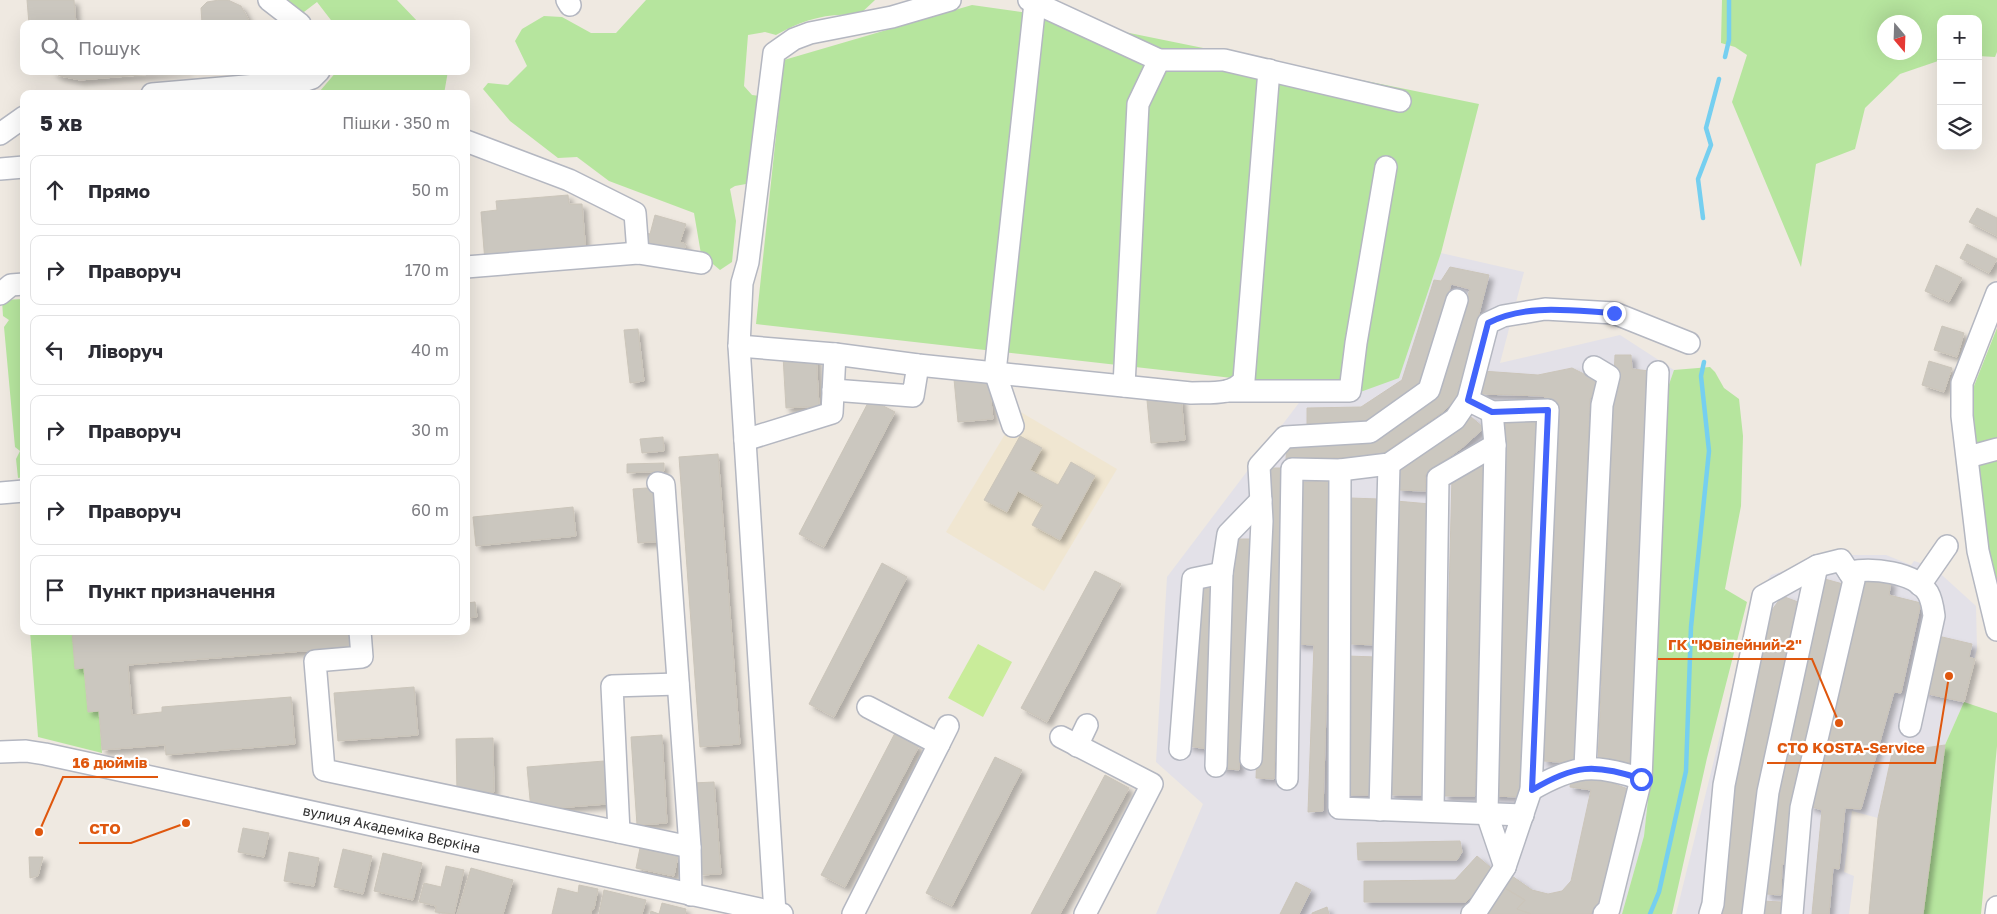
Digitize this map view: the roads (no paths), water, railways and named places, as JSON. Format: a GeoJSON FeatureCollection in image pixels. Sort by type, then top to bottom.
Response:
{"type":"FeatureCollection","features":[{"type":"Feature","properties":{"kind":"street"},"geometry":{"type":"LineString","coordinates":[[269,0],[295,20]]}},
{"type":"Feature","properties":{"kind":"street"},"geometry":{"type":"LineString","coordinates":[[778,914],[739,346],[742,283],[748,262],[774,53],[794,39],[810,33],[892,17],[950,0]]}},
{"type":"Feature","properties":{"kind":"street"},"geometry":{"type":"LineString","coordinates":[[1013,426],[995,372],[1032,2],[1159,60],[1224,60],[1400,101]]}},
{"type":"Feature","properties":{"kind":"street"},"geometry":{"type":"LineString","coordinates":[[1124,386],[1138,104],[1159,60]]}},
{"type":"Feature","properties":{"kind":"street"},"geometry":{"type":"LineString","coordinates":[[1225,391],[1237,388],[1244,380],[1269,70]]}},
{"type":"Feature","properties":{"kind":"street"},"geometry":{"type":"LineString","coordinates":[[198,90],[303,81],[315,75]]}},
{"type":"Feature","properties":{"kind":"street"},"geometry":{"type":"LineString","coordinates":[[470,143],[569,180],[635,212],[638,253]]}},
{"type":"Feature","properties":{"kind":"street"},"geometry":{"type":"LineString","coordinates":[[0,169],[20,167]]}},
{"type":"Feature","properties":{"kind":"street"},"geometry":{"type":"LineString","coordinates":[[739,346],[835,354],[918,365],[1191,393],[1225,391],[1350,391],[1356,343],[1386,167]]}},
{"type":"Feature","properties":{"kind":"street"},"geometry":{"type":"LineString","coordinates":[[470,267],[638,253],[701,263]]}},
{"type":"Feature","properties":{"kind":"street"},"geometry":{"type":"LineString","coordinates":[[1997,293],[1962,383],[1962,416],[1978,551],[1997,630]]}},
{"type":"Feature","properties":{"kind":"street"},"geometry":{"type":"LineString","coordinates":[[1250,759],[1262,521],[1259,466],[1285,437],[1370,432],[1429,390],[1457,300]]}},
{"type":"Feature","properties":{"kind":"street"},"geometry":{"type":"LineString","coordinates":[[1272,452],[1292,469],[1340,470],[1389,464],[1455,419],[1468,400],[1488,323],[1503,316],[1546,309],[1614,313],[1689,343]]}},
{"type":"Feature","properties":{"kind":"street"},"geometry":{"type":"LineString","coordinates":[[745,440],[832,413],[835,354]]}},
{"type":"Feature","properties":{"kind":"street"},"geometry":{"type":"LineString","coordinates":[[833,390],[913,396],[918,365]]}},
{"type":"Feature","properties":{"kind":"street"},"geometry":{"type":"LineString","coordinates":[[1585,768],[1602,405],[1609,376],[1594,368]]}},
{"type":"Feature","properties":{"kind":"street"},"geometry":{"type":"LineString","coordinates":[[1604,914],[1609,909],[1641,779],[1658,372]]}},
{"type":"Feature","properties":{"kind":"street"},"geometry":{"type":"LineString","coordinates":[[1468,400],[1492,412],[1548,410],[1532,790],[1505,867],[1477,910],[1472,914]]}},
{"type":"Feature","properties":{"kind":"street"},"geometry":{"type":"LineString","coordinates":[[1492,412],[1494,445],[1487,814],[1505,867]]}},
{"type":"Feature","properties":{"kind":"street"},"geometry":{"type":"LineString","coordinates":[[1433,812],[1438,478],[1494,445]]}},
{"type":"Feature","properties":{"kind":"street"},"geometry":{"type":"LineString","coordinates":[[1968,457],[1997,449]]}},
{"type":"Feature","properties":{"kind":"street"},"geometry":{"type":"LineString","coordinates":[[1380,810],[1389,464]]}},
{"type":"Feature","properties":{"kind":"street"},"geometry":{"type":"LineString","coordinates":[[1287,779],[1292,469]]}},
{"type":"Feature","properties":{"kind":"street"},"geometry":{"type":"LineString","coordinates":[[1340,470],[1338,808],[1523,815]]}},
{"type":"Feature","properties":{"kind":"street"},"geometry":{"type":"LineString","coordinates":[[658,483],[664,484],[690,847],[691,895]]}},
{"type":"Feature","properties":{"kind":"street"},"geometry":{"type":"LineString","coordinates":[[0,493],[20,491]]}},
{"type":"Feature","properties":{"kind":"street"},"geometry":{"type":"LineString","coordinates":[[1216,766],[1222,573],[1228,534],[1261,500]]}},
{"type":"Feature","properties":{"kind":"street"},"geometry":{"type":"LineString","coordinates":[[1920,585],[1947,546]]}},
{"type":"Feature","properties":{"kind":"street"},"geometry":{"type":"LineString","coordinates":[[1710,914],[1713,904],[1724,785],[1763,596],[1817,566],[1842,560],[1854,580],[1801,808],[1792,914]]}},
{"type":"Feature","properties":{"kind":"street"},"geometry":{"type":"LineString","coordinates":[[1752,914],[1768,792],[1817,566]]}},
{"type":"Feature","properties":{"kind":"street"},"geometry":{"type":"LineString","coordinates":[[1849,572],[1864,570],[1898,573],[1920,585],[1928,593],[1932,603],[1934,616],[1910,726]]}},
{"type":"Feature","properties":{"kind":"street"},"geometry":{"type":"LineString","coordinates":[[1180,749],[1193,579],[1222,573]]}},
{"type":"Feature","properties":{"kind":"street"},"geometry":{"type":"LineString","coordinates":[[360,635],[362,657],[315,661],[324,770],[690,847]]}},
{"type":"Feature","properties":{"kind":"street"},"geometry":{"type":"LineString","coordinates":[[619,832],[612,686],[678,684]]}},
{"type":"Feature","properties":{"kind":"street"},"geometry":{"type":"LineString","coordinates":[[853,914],[943,735],[868,707]]}},
{"type":"Feature","properties":{"kind":"street"},"geometry":{"type":"LineString","coordinates":[[1085,914],[1152,784],[1069,742],[1086,725]]}},
{"type":"Feature","properties":{"kind":"street","name":"вулиця Академіка Вєркіна"},"geometry":{"type":"LineString","coordinates":[[0,752],[26,751],[45,754],[778,914]]}},
{"type":"Feature","properties":{"kind":"street"},"geometry":{"type":"LineString","coordinates":[[1532,790],[1556,775],[1585,768],[1614,769],[1641,779]]}},
{"type":"Feature","properties":{"kind":"street"},"geometry":{"type":"LineString","coordinates":[[1996,914],[1997,908]]}},
{"type":"Feature","properties":{"kind":"waterway"},"geometry":{"type":"LineString","coordinates":[[1725,57],[1729,40],[1729,0]]}},
{"type":"Feature","properties":{"kind":"waterway"},"geometry":{"type":"LineString","coordinates":[[1703,218],[1698,179],[1711,145],[1706,128],[1719,79]]}},
{"type":"Feature","properties":{"kind":"waterway"},"geometry":{"type":"LineString","coordinates":[[1650,914],[1659,892],[1686,771],[1691,627],[1709,451],[1701,376],[1704,362]]}},
{"type":"Feature","properties":{"kind":"place","name":"СТО KOSTA-Service"},"geometry":{"type":"Point","coordinates":[1949,676]}},
{"type":"Feature","properties":{"kind":"place","name":"ГК \"Ювілейний-2\""},"geometry":{"type":"Point","coordinates":[1839,723]}},
{"type":"Feature","properties":{"kind":"place","name":"СТО"},"geometry":{"type":"Point","coordinates":[186,823]}},
{"type":"Feature","properties":{"kind":"place","name":"16 дюймів"},"geometry":{"type":"Point","coordinates":[39,832]}}]}
